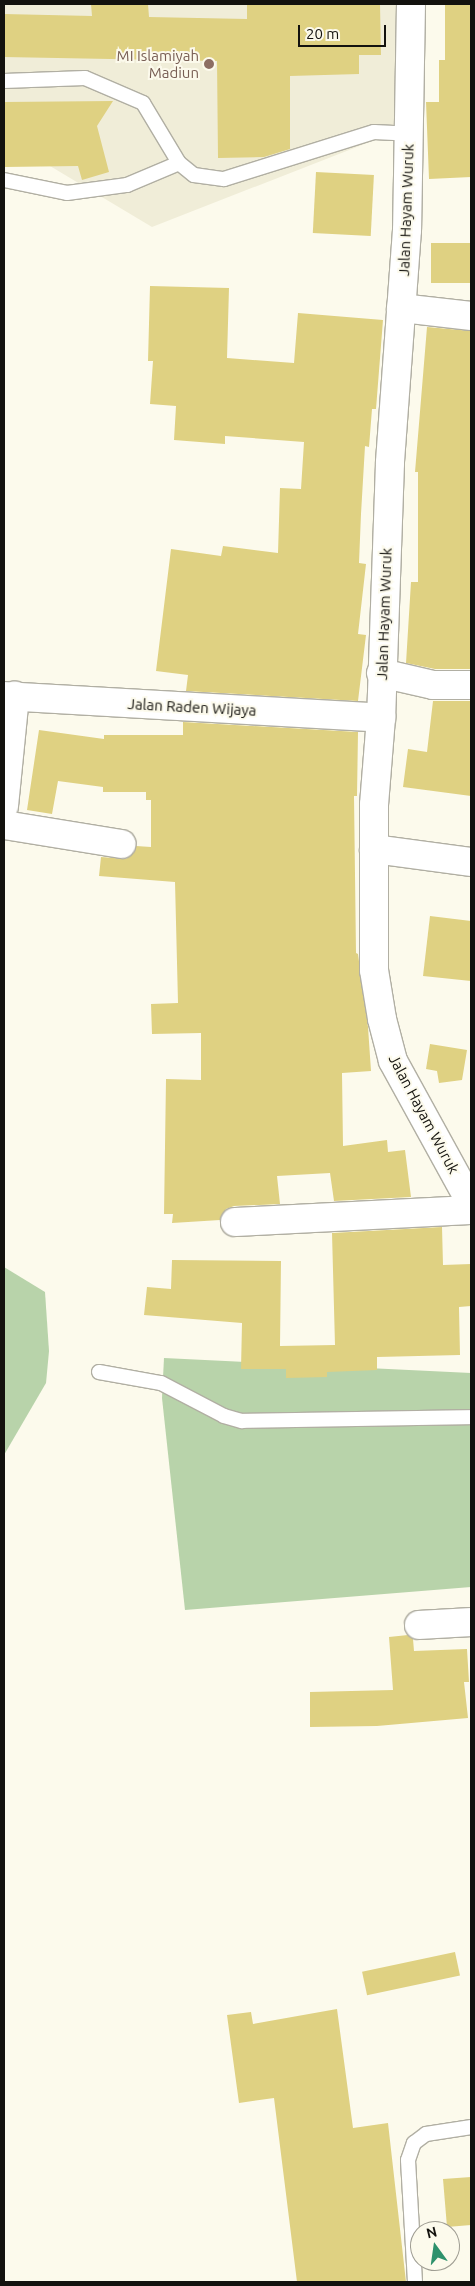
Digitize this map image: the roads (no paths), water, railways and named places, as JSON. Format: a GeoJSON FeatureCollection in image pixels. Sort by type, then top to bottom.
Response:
{"type":"FeatureCollection","features":[{"type":"Feature","properties":{"kind":"main road","name":"Jalan Hayam Wuruk"},"geometry":{"type":"LineString","coordinates":[[411,4],[401,308],[391,454],[374,849],[374,970],[382,1019],[393,1061],[471,1203]]}},
{"type":"Feature","properties":{"kind":"main road"},"geometry":{"type":"LineString","coordinates":[[401,308],[471,316]]}},
{"type":"Feature","properties":{"kind":"main road"},"geometry":{"type":"LineString","coordinates":[[381,673],[432,685],[471,685]]}},
{"type":"Feature","properties":{"kind":"main road"},"geometry":{"type":"LineString","coordinates":[[4,806],[10,696]]}},
{"type":"Feature","properties":{"kind":"main road","name":"Jalan Raden Wijaya"},"geometry":{"type":"LineString","coordinates":[[10,696],[381,718]]}},
{"type":"Feature","properties":{"kind":"main road"},"geometry":{"type":"LineString","coordinates":[[4,825],[120,844]]}},
{"type":"Feature","properties":{"kind":"main road"},"geometry":{"type":"LineString","coordinates":[[374,849],[471,862]]}},
{"type":"Feature","properties":{"kind":"main road"},"geometry":{"type":"LineString","coordinates":[[235,1222],[471,1210]]}},
{"type":"Feature","properties":{"kind":"main road"},"geometry":{"type":"LineString","coordinates":[[419,1625],[471,1622]]}},
{"type":"Feature","properties":{"kind":"lane"},"geometry":{"type":"LineString","coordinates":[[4,81],[84,78],[143,103],[179,163],[194,175],[224,179],[374,132],[408,134]]}},
{"type":"Feature","properties":{"kind":"lane"},"geometry":{"type":"LineString","coordinates":[[4,180],[67,193],[127,185],[179,163]]}},
{"type":"Feature","properties":{"kind":"lane"},"geometry":{"type":"LineString","coordinates":[[98,1372],[161,1383],[224,1416],[242,1421],[471,1417]]}},
{"type":"Feature","properties":{"kind":"lane"},"geometry":{"type":"LineString","coordinates":[[414,2282],[408,2160],[414,2143],[426,2134],[471,2127]]}},
{"type":"Feature","properties":{"kind":"place","name":"MI Islamiyah Madiun"},"geometry":{"type":"Point","coordinates":[209,64]}}]}
